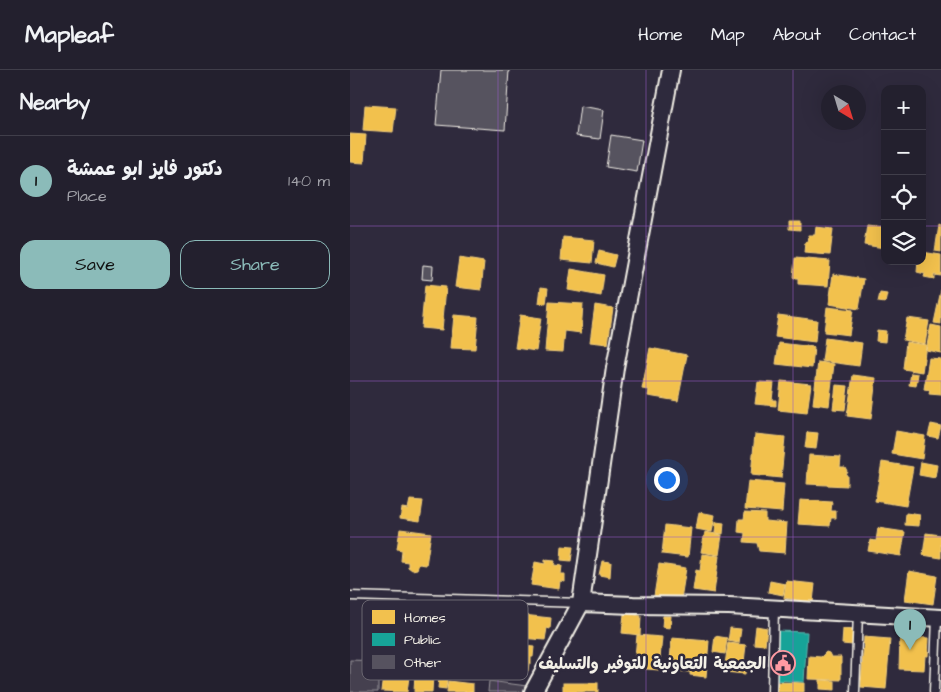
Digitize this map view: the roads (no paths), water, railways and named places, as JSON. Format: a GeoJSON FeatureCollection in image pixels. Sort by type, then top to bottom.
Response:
{"type":"FeatureCollection","features":[{"type":"Feature","properties":{"kind":"street"},"geometry":{"type":"LineString","coordinates":[[533,692],[581,603],[614,368],[671,70]]}},
{"type":"Feature","properties":{"kind":"street"},"geometry":{"type":"LineString","coordinates":[[581,603],[774,608],[939,618]]}},
{"type":"Feature","properties":{"kind":"lane"},"geometry":{"type":"LineString","coordinates":[[350,596],[482,600]]}},
{"type":"Feature","properties":{"kind":"lane"},"geometry":{"type":"LineString","coordinates":[[528,601],[581,603]]}},
{"type":"Feature","properties":{"kind":"lane"},"geometry":{"type":"LineString","coordinates":[[772,692],[774,608]]}},
{"type":"Feature","properties":{"kind":"lane"},"geometry":{"type":"LineString","coordinates":[[855,692],[858,613]]}},
{"type":"Feature","properties":{"kind":"lane"},"geometry":{"type":"LineString","coordinates":[[934,692],[939,618]]}},
{"type":"Feature","properties":{"kind":"place","name":"دكتور فايز ابو عمشة"},"geometry":{"type":"Point","coordinates":[910,650]}},
{"type":"Feature","properties":{"kind":"place","name":"الجمعية التعاونية للتوفير والتسليف"},"geometry":{"type":"Point","coordinates":[783,663]}}]}
